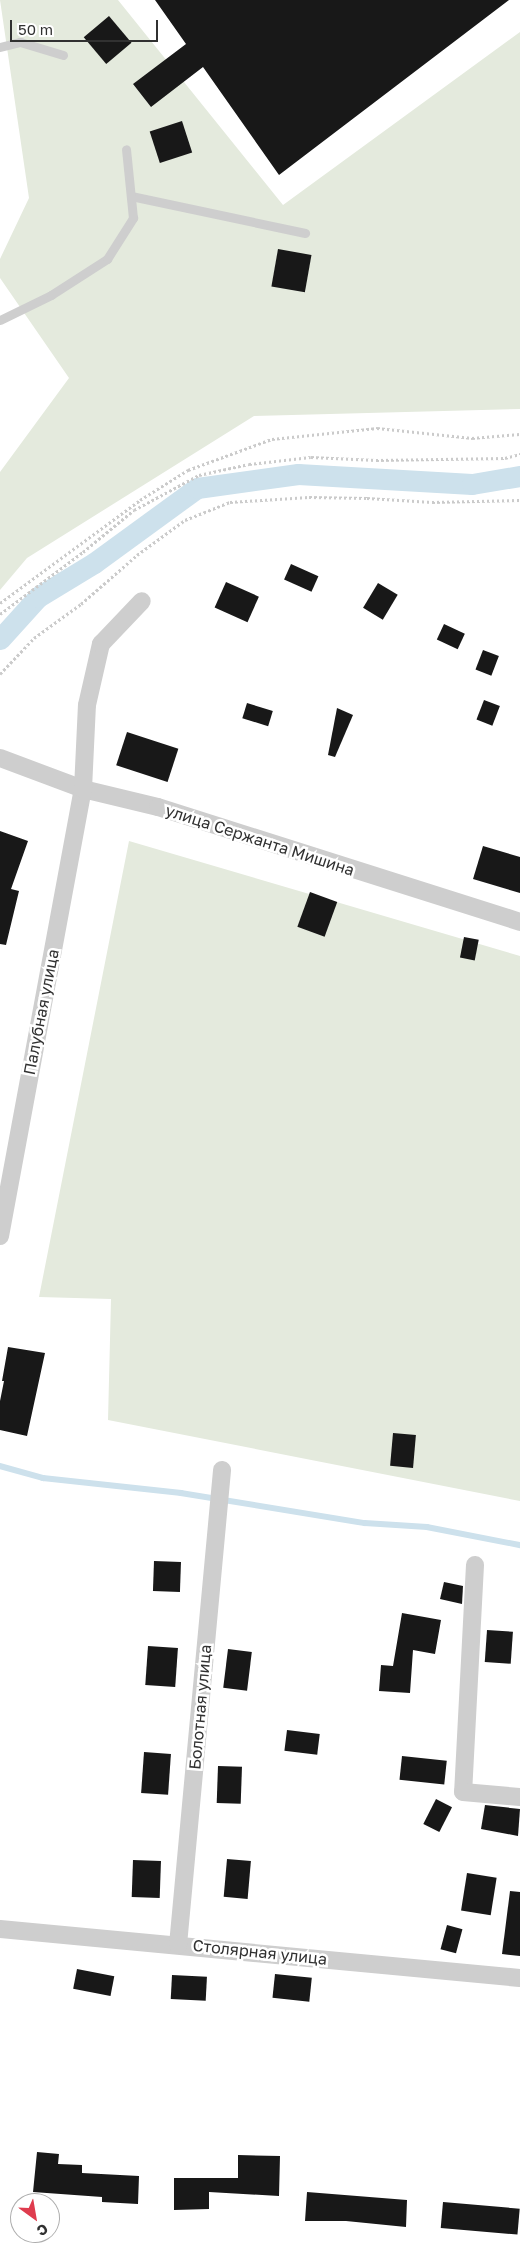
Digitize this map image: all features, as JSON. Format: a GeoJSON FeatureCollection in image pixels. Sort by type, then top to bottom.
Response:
{"type":"FeatureCollection","features":[{"type":"Feature","properties":{"kind":"street","name":"Палубная улица"},"geometry":{"type":"LineString","coordinates":[[0,1236],[83,789],[87,705],[101,644],[142,601]]}},
{"type":"Feature","properties":{"kind":"street","name":"улица Сержанта Мишина"},"geometry":{"type":"LineString","coordinates":[[0,758],[83,789],[158,807],[520,922]]}},
{"type":"Feature","properties":{"kind":"street","name":"Болотная улица"},"geometry":{"type":"LineString","coordinates":[[178,1944],[222,1470]]}},
{"type":"Feature","properties":{"kind":"street"},"geometry":{"type":"LineString","coordinates":[[474,1565],[463,1792],[520,1797]]}},
{"type":"Feature","properties":{"kind":"street","name":"Столярная улица"},"geometry":{"type":"LineString","coordinates":[[0,1929],[178,1944],[520,1978]]}},
{"type":"Feature","properties":{"kind":"lane"},"geometry":{"type":"LineString","coordinates":[[0,46],[20,42],[63,55]]}},
{"type":"Feature","properties":{"kind":"lane"},"geometry":{"type":"LineString","coordinates":[[0,320],[51,294],[107,259],[133,218],[126,149]]}},
{"type":"Feature","properties":{"kind":"lane"},"geometry":{"type":"LineString","coordinates":[[131,196],[305,233]]}},
{"type":"Feature","properties":{"kind":"path"},"geometry":{"type":"LineString","coordinates":[[0,603],[140,500],[188,470],[272,439],[377,428],[472,438],[520,434]]}},
{"type":"Feature","properties":{"kind":"path"},"geometry":{"type":"LineString","coordinates":[[0,614],[83,552],[134,510],[199,475],[248,464],[311,457],[376,460],[505,458],[520,454]]}},
{"type":"Feature","properties":{"kind":"path"},"geometry":{"type":"LineString","coordinates":[[0,674],[34,638],[81,604],[137,554],[185,520],[230,502],[309,497],[432,502],[520,500]]}},
{"type":"Feature","properties":{"kind":"shaded area"},"geometry":{"type":"Polygon","coordinates":[[[0,0],[118,0],[283,205],[520,32],[520,409],[254,416],[27,558],[0,590],[0,472],[69,378],[0,278],[0,259],[29,198],[0,0]]]}},
{"type":"Feature","properties":{"kind":"shaded area"},"geometry":{"type":"Polygon","coordinates":[[[129,841],[520,956],[520,1501],[108,1420],[111,1299],[39,1297],[129,841]]]}},
{"type":"Feature","properties":{"kind":"building"},"geometry":{"type":"Polygon","coordinates":[[[155,0],[509,0],[279,175],[203,67],[151,107],[133,84],[186,44],[155,0]]]}},
{"type":"Feature","properties":{"kind":"building"},"geometry":{"type":"Polygon","coordinates":[[[109,16],[131,43],[106,64],[84,37],[109,16]]]}},
{"type":"Feature","properties":{"kind":"building"},"geometry":{"type":"Polygon","coordinates":[[[182,121],[192,152],[160,163],[150,132],[182,121]]]}},
{"type":"Feature","properties":{"kind":"building"},"geometry":{"type":"Polygon","coordinates":[[[278,249],[311,255],[305,292],[271,286],[278,249]]]}},
{"type":"Feature","properties":{"kind":"building"},"geometry":{"type":"Polygon","coordinates":[[[291,564],[318,576],[311,592],[284,580],[291,564]]]}},
{"type":"Feature","properties":{"kind":"building"},"geometry":{"type":"Polygon","coordinates":[[[226,582],[259,597],[247,622],[215,608],[226,582]]]}},
{"type":"Feature","properties":{"kind":"building"},"geometry":{"type":"Polygon","coordinates":[[[378,583],[398,595],[383,620],[363,608],[378,583]]]}},
{"type":"Feature","properties":{"kind":"building"},"geometry":{"type":"Polygon","coordinates":[[[444,624],[465,634],[458,649],[437,639],[444,624]]]}},
{"type":"Feature","properties":{"kind":"building"},"geometry":{"type":"Polygon","coordinates":[[[483,650],[499,656],[491,676],[475,670],[483,650]]]}},
{"type":"Feature","properties":{"kind":"building"},"geometry":{"type":"Polygon","coordinates":[[[484,700],[500,706],[492,726],[476,720],[484,700]]]}},
{"type":"Feature","properties":{"kind":"building"},"geometry":{"type":"Polygon","coordinates":[[[247,703],[273,711],[268,726],[242,718],[247,703]]]}},
{"type":"Feature","properties":{"kind":"building"},"geometry":{"type":"Polygon","coordinates":[[[337,708],[353,715],[335,757],[328,755],[337,708]]]}},
{"type":"Feature","properties":{"kind":"building"},"geometry":{"type":"Polygon","coordinates":[[[127,732],[178,749],[168,782],[116,765],[127,732]]]}},
{"type":"Feature","properties":{"kind":"building"},"geometry":{"type":"Polygon","coordinates":[[[0,831],[28,841],[11,889],[19,891],[6,945],[0,944],[0,831]]]}},
{"type":"Feature","properties":{"kind":"building"},"geometry":{"type":"Polygon","coordinates":[[[483,846],[520,857],[520,893],[473,879],[483,846]]]}},
{"type":"Feature","properties":{"kind":"building"},"geometry":{"type":"Polygon","coordinates":[[[310,892],[337,902],[325,937],[297,927],[310,892]]]}},
{"type":"Feature","properties":{"kind":"building"},"geometry":{"type":"Polygon","coordinates":[[[464,937],[479,940],[475,960],[460,958],[464,937]]]}},
{"type":"Feature","properties":{"kind":"building"},"geometry":{"type":"Polygon","coordinates":[[[8,1347],[45,1353],[27,1436],[0,1430],[0,1401],[8,1347]]]}},
{"type":"Feature","properties":{"kind":"building"},"geometry":{"type":"Polygon","coordinates":[[[393,1433],[416,1435],[413,1468],[390,1466],[393,1433]]]}},
{"type":"Feature","properties":{"kind":"building"},"geometry":{"type":"Polygon","coordinates":[[[154,1561],[181,1562],[180,1592],[153,1591],[154,1561]]]}},
{"type":"Feature","properties":{"kind":"building"},"geometry":{"type":"Polygon","coordinates":[[[444,1582],[463,1586],[462,1604],[440,1599],[444,1582]]]}},
{"type":"Feature","properties":{"kind":"building"},"geometry":{"type":"Polygon","coordinates":[[[402,1613],[441,1620],[435,1654],[413,1650],[410,1693],[379,1691],[381,1665],[393,1666],[402,1613]]]}},
{"type":"Feature","properties":{"kind":"building"},"geometry":{"type":"Polygon","coordinates":[[[487,1630],[513,1632],[511,1664],[485,1662],[487,1630]]]}},
{"type":"Feature","properties":{"kind":"building"},"geometry":{"type":"Polygon","coordinates":[[[148,1646],[178,1648],[175,1687],[145,1685],[148,1646]]]}},
{"type":"Feature","properties":{"kind":"building"},"geometry":{"type":"Polygon","coordinates":[[[228,1649],[252,1652],[247,1691],[223,1688],[228,1649]]]}},
{"type":"Feature","properties":{"kind":"building"},"geometry":{"type":"Polygon","coordinates":[[[287,1730],[320,1734],[317,1755],[284,1751],[287,1730]]]}},
{"type":"Feature","properties":{"kind":"building"},"geometry":{"type":"Polygon","coordinates":[[[144,1752],[171,1754],[168,1795],[141,1793],[144,1752]]]}},
{"type":"Feature","properties":{"kind":"building"},"geometry":{"type":"Polygon","coordinates":[[[402,1756],[447,1761],[444,1785],[399,1780],[402,1756]]]}},
{"type":"Feature","properties":{"kind":"building"},"geometry":{"type":"Polygon","coordinates":[[[218,1766],[242,1767],[241,1804],[217,1803],[218,1766]]]}},
{"type":"Feature","properties":{"kind":"building"},"geometry":{"type":"Polygon","coordinates":[[[436,1799],[452,1807],[439,1832],[423,1824],[436,1799]]]}},
{"type":"Feature","properties":{"kind":"building"},"geometry":{"type":"Polygon","coordinates":[[[485,1805],[520,1809],[518,1836],[481,1829],[485,1805]]]}},
{"type":"Feature","properties":{"kind":"building"},"geometry":{"type":"Polygon","coordinates":[[[227,1859],[251,1861],[248,1899],[224,1897],[227,1859]]]}},
{"type":"Feature","properties":{"kind":"building"},"geometry":{"type":"Polygon","coordinates":[[[133,1860],[161,1861],[160,1898],[132,1897],[133,1860]]]}},
{"type":"Feature","properties":{"kind":"building"},"geometry":{"type":"Polygon","coordinates":[[[467,1873],[497,1878],[491,1915],[461,1911],[467,1873]]]}},
{"type":"Feature","properties":{"kind":"building"},"geometry":{"type":"Polygon","coordinates":[[[510,1891],[520,1892],[520,1956],[502,1954],[510,1891]]]}},
{"type":"Feature","properties":{"kind":"building"},"geometry":{"type":"Polygon","coordinates":[[[447,1925],[462,1929],[456,1953],[441,1949],[447,1925]]]}},
{"type":"Feature","properties":{"kind":"building"},"geometry":{"type":"Polygon","coordinates":[[[77,1969],[114,1976],[110,1996],[73,1989],[77,1969]]]}},
{"type":"Feature","properties":{"kind":"building"},"geometry":{"type":"Polygon","coordinates":[[[275,1974],[312,1978],[309,2002],[272,1998],[275,1974]]]}},
{"type":"Feature","properties":{"kind":"building"},"geometry":{"type":"Polygon","coordinates":[[[172,1975],[207,1977],[206,2001],[171,1999],[172,1975]]]}},
{"type":"Feature","properties":{"kind":"building"},"geometry":{"type":"Polygon","coordinates":[[[37,2152],[59,2154],[58,2164],[82,2165],[82,2173],[139,2176],[138,2204],[102,2202],[102,2197],[33,2192],[37,2152]]]}},
{"type":"Feature","properties":{"kind":"building"},"geometry":{"type":"Polygon","coordinates":[[[238,2155],[280,2156],[279,2196],[209,2192],[209,2209],[174,2210],[174,2178],[238,2178],[238,2155]]]}},
{"type":"Feature","properties":{"kind":"building"},"geometry":{"type":"Polygon","coordinates":[[[307,2192],[407,2200],[406,2227],[346,2221],[305,2221],[307,2192]]]}},
{"type":"Feature","properties":{"kind":"building"},"geometry":{"type":"Polygon","coordinates":[[[443,2202],[520,2209],[517,2235],[441,2228],[443,2202]]]}},
{"type":"Feature","properties":{"kind":"waterway"},"geometry":{"type":"LineString","coordinates":[[0,639],[38,597],[94,563],[197,488],[298,474],[472,484],[520,476]]}},
{"type":"Feature","properties":{"kind":"waterway"},"geometry":{"type":"LineString","coordinates":[[0,1466],[43,1478],[181,1493],[365,1523],[427,1527],[520,1545]]}}]}
